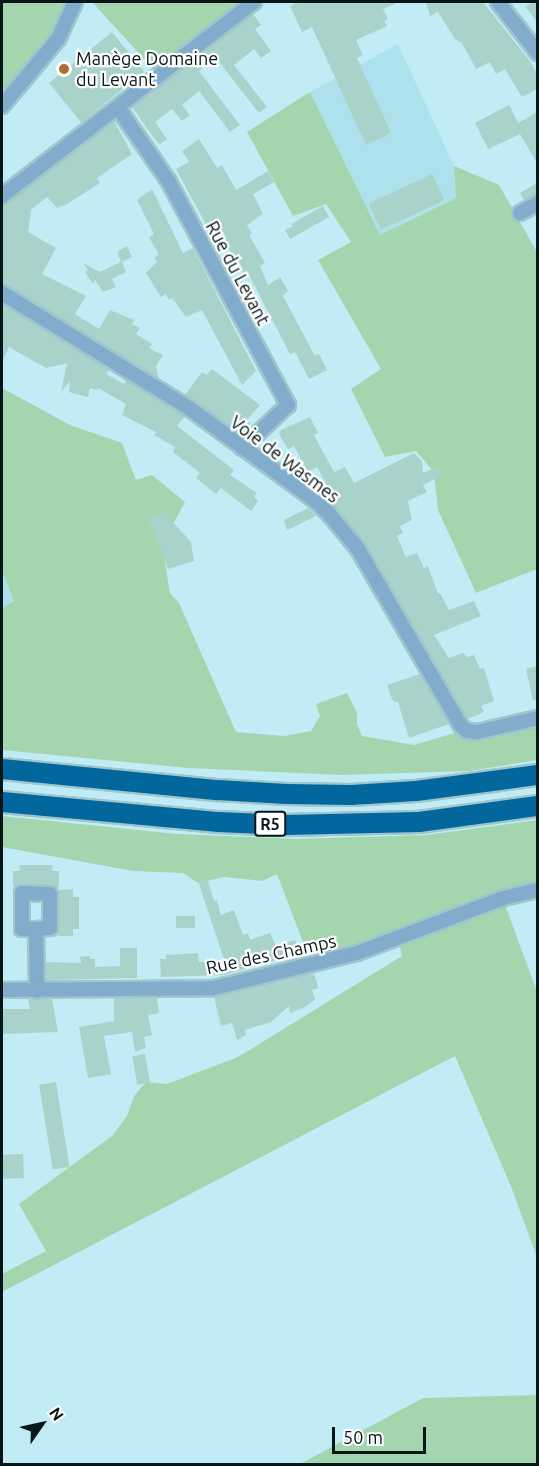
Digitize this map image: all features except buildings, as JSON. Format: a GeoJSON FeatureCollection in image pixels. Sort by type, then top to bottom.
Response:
{"type":"FeatureCollection","features":[{"type":"Feature","properties":{"kind":"highway","name":"R5"},"geometry":{"type":"LineString","coordinates":[[2,769],[207,789],[296,794],[416,791],[537,775]]}},
{"type":"Feature","properties":{"kind":"highway","name":"R5"},"geometry":{"type":"LineString","coordinates":[[2,802],[219,822],[285,825],[419,822],[537,806]]}},
{"type":"Feature","properties":{"kind":"street"},"geometry":{"type":"LineString","coordinates":[[2,106],[58,39],[75,2]]}},
{"type":"Feature","properties":{"kind":"street"},"geometry":{"type":"LineString","coordinates":[[2,196],[254,2]]}},
{"type":"Feature","properties":{"kind":"street"},"geometry":{"type":"LineString","coordinates":[[498,2],[537,53]]}},
{"type":"Feature","properties":{"kind":"street","name":"Rue du Levant"},"geometry":{"type":"LineString","coordinates":[[118,108],[170,182],[288,405],[242,448]]}},
{"type":"Feature","properties":{"kind":"street"},"geometry":{"type":"LineString","coordinates":[[520,213],[537,203]]}},
{"type":"Feature","properties":{"kind":"street","name":"Voie de Wasmes"},"geometry":{"type":"LineString","coordinates":[[2,293],[160,389],[312,498],[346,531],[461,726],[467,731],[477,732],[537,718]]}},
{"type":"Feature","properties":{"kind":"street","name":"Rue des Champs"},"geometry":{"type":"LineString","coordinates":[[2,990],[214,988],[301,969],[357,953],[503,898],[537,890]]}},
{"type":"Feature","properties":{"kind":"street"},"geometry":{"type":"LineString","coordinates":[[36,929],[38,991]]}},
{"type":"Feature","properties":{"kind":"shaded area"},"geometry":{"type":"Polygon","coordinates":[[[398,44],[454,166],[456,198],[380,235],[310,92],[398,44]]]}},
{"type":"Feature","properties":{"kind":"shaded area"},"geometry":{"type":"Polygon","coordinates":[[[2,571],[14,601],[2,608],[2,571]]]}},
{"type":"Feature","properties":{"kind":"green space"},"geometry":{"type":"Polygon","coordinates":[[[2,2],[75,2],[58,39],[2,106],[2,2]]]}},
{"type":"Feature","properties":{"kind":"green space"},"geometry":{"type":"Polygon","coordinates":[[[92,2],[252,2],[158,74],[92,2]]]}},
{"type":"Feature","properties":{"kind":"green space"},"geometry":{"type":"Polygon","coordinates":[[[310,92],[380,235],[456,198],[454,166],[499,185],[537,252],[537,569],[476,593],[438,510],[434,472],[416,451],[385,457],[351,389],[381,369],[318,260],[351,242],[326,204],[293,216],[247,132],[310,92]]]}},
{"type":"Feature","properties":{"kind":"green space"},"geometry":{"type":"Polygon","coordinates":[[[2,388],[70,425],[122,443],[136,480],[152,475],[185,502],[162,545],[170,593],[179,603],[236,732],[284,736],[311,731],[320,716],[316,704],[347,693],[357,713],[357,724],[362,736],[414,745],[451,734],[537,718],[537,760],[470,771],[341,775],[188,768],[2,750],[2,608],[14,601],[2,571],[2,388]]]}},
{"type":"Feature","properties":{"kind":"green space"},"geometry":{"type":"Polygon","coordinates":[[[2,816],[177,834],[297,839],[426,835],[537,820],[537,890],[503,899],[537,992],[537,1257],[512,1189],[455,1056],[2,1292],[2,1274],[46,1251],[19,1204],[112,1136],[127,1116],[134,1096],[146,1082],[167,1084],[238,1057],[402,956],[398,939],[312,966],[277,874],[262,881],[224,877],[198,883],[183,873],[133,871],[2,847],[2,816]]]}},
{"type":"Feature","properties":{"kind":"green space"},"geometry":{"type":"Polygon","coordinates":[[[537,1395],[537,1464],[300,1464],[423,1398],[537,1395]]]}},
{"type":"Feature","properties":{"kind":"place","name":"Manège Domaine du Levant"},"geometry":{"type":"Point","coordinates":[64,69]}}]}
